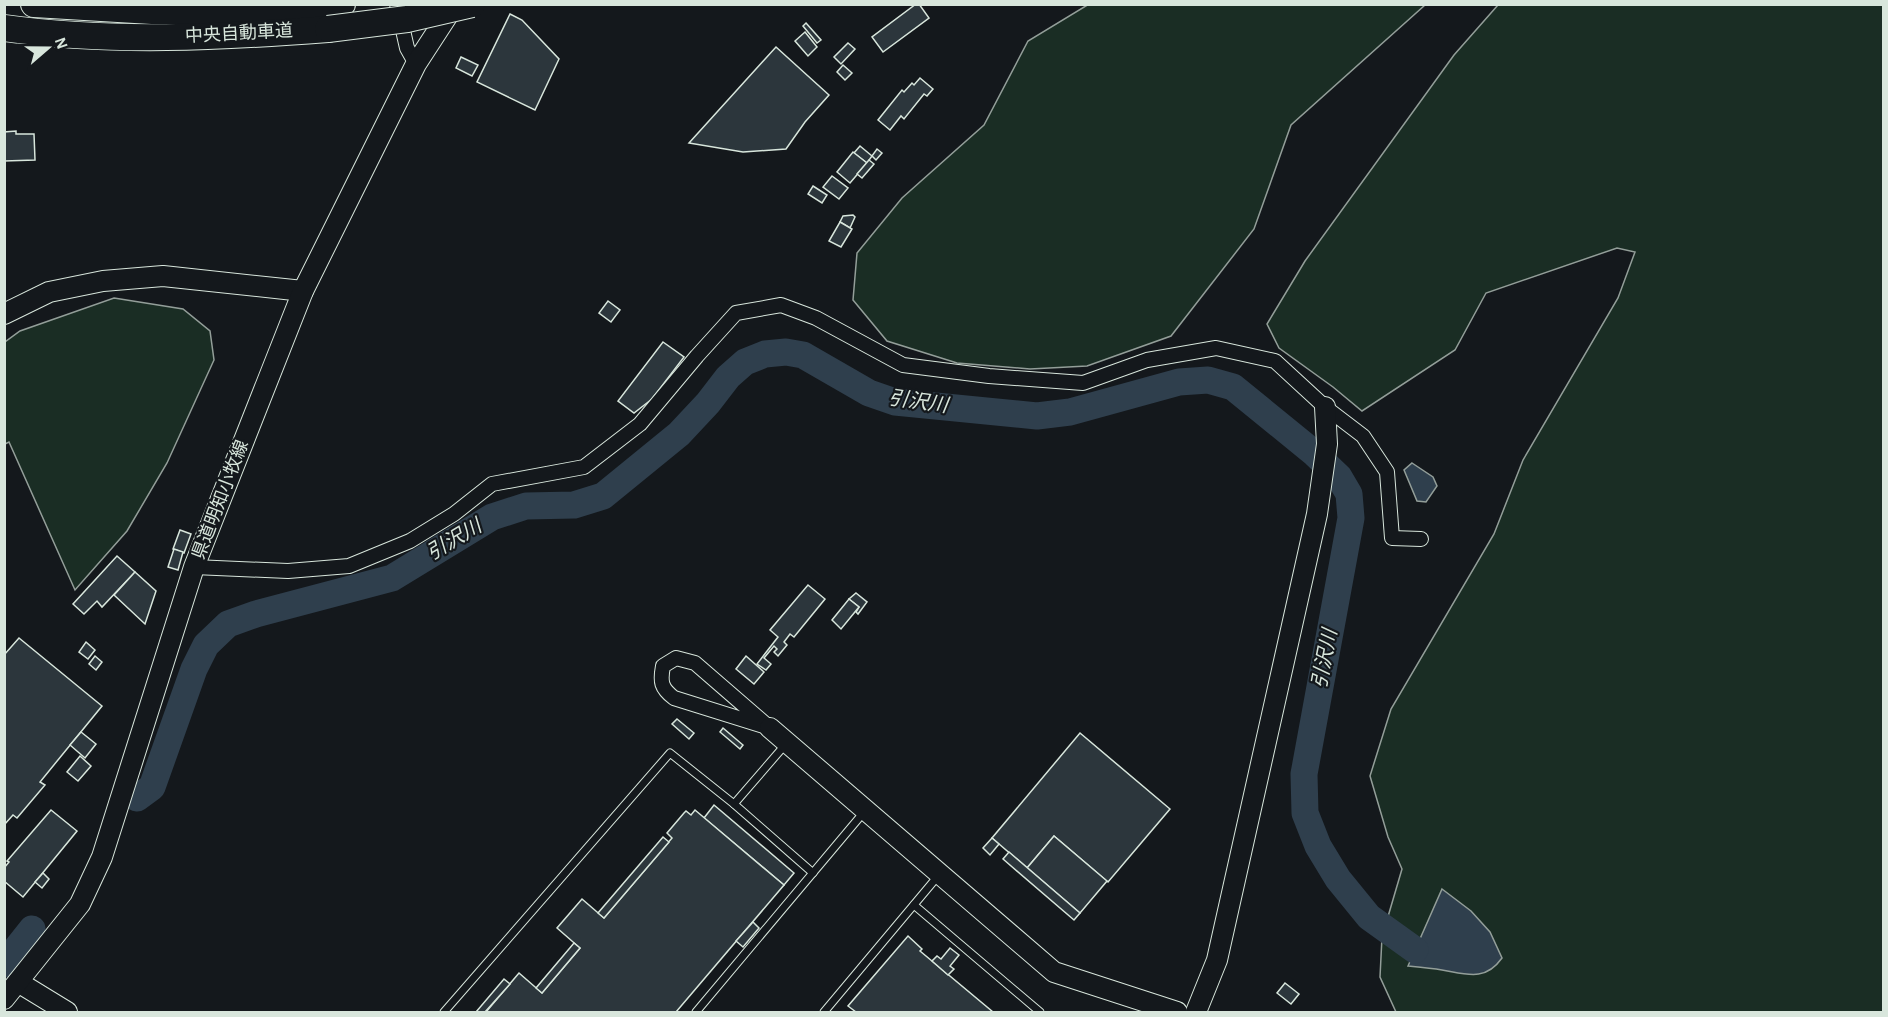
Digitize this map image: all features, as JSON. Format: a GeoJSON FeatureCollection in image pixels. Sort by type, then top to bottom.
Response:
{"type":"FeatureCollection","features":[{"type":"Feature","properties":{"kind":"highway","name":"中央自動車道"},"geometry":{"type":"LineString","coordinates":[[34,4],[152,11],[238,12],[342,4]]}},
{"type":"Feature","properties":{"kind":"highway","name":"中央自動車道"},"geometry":{"type":"LineString","coordinates":[[4,28],[31,32],[155,38],[242,36],[328,29],[407,19],[472,4]]}},
{"type":"Feature","properties":{"kind":"street"},"geometry":{"type":"LineString","coordinates":[[397,4],[406,48],[416,64]]}},
{"type":"Feature","properties":{"kind":"street","name":"県道明知小牧線"},"geometry":{"type":"LineString","coordinates":[[4,999],[80,904],[102,857],[194,567],[303,291],[416,64],[455,4]]}},
{"type":"Feature","properties":{"kind":"street"},"geometry":{"type":"LineString","coordinates":[[4,314],[50,292],[103,281],[163,276],[303,291]]}},
{"type":"Feature","properties":{"kind":"street"},"geometry":{"type":"LineString","coordinates":[[194,567],[288,571],[349,566],[410,541],[454,514],[492,484],[584,467],[640,424],[736,313],[781,305],[816,318],[903,364],[989,376],[1083,382],[1147,360],[1216,348],[1275,361],[1325,407],[1363,436],[1387,472],[1392,538],[1421,539]]}},
{"type":"Feature","properties":{"kind":"street"},"geometry":{"type":"LineString","coordinates":[[1197,1012],[1217,960],[1317,514],[1327,444],[1325,407]]}},
{"type":"Feature","properties":{"kind":"street"},"geometry":{"type":"LineString","coordinates":[[770,728],[674,698],[665,691],[661,678],[663,666],[676,658],[695,663],[1054,972],[1177,1012]]}},
{"type":"Feature","properties":{"kind":"street"},"geometry":{"type":"LineString","coordinates":[[18,982],[67,1012]]}},
{"type":"Feature","properties":{"kind":"lane"},"geometry":{"type":"LineString","coordinates":[[734,804],[787,743]]}},
{"type":"Feature","properties":{"kind":"lane"},"geometry":{"type":"LineString","coordinates":[[444,1012],[670,753],[734,804],[813,873]]}},
{"type":"Feature","properties":{"kind":"lane"},"geometry":{"type":"LineString","coordinates":[[696,1012],[865,810]]}},
{"type":"Feature","properties":{"kind":"lane"},"geometry":{"type":"LineString","coordinates":[[824,1012],[940,874]]}},
{"type":"Feature","properties":{"kind":"lane"},"geometry":{"type":"LineString","coordinates":[[914,905],[1040,1012]]}},
{"type":"Feature","properties":{"kind":"green space"},"geometry":{"type":"Polygon","coordinates":[[[1089,4],[1425,5],[1291,125],[1254,229],[1171,336],[1087,366],[1030,369],[957,363],[887,341],[853,300],[857,253],[902,198],[984,125],[1028,41],[1089,4]]]}},
{"type":"Feature","properties":{"kind":"green space"},"geometry":{"type":"Polygon","coordinates":[[[1498,5],[1883,5],[1883,1012],[1396,1012],[1380,977],[1382,937],[1402,869],[1388,837],[1370,776],[1391,709],[1494,534],[1523,460],[1618,298],[1635,252],[1617,248],[1486,293],[1455,350],[1362,411],[1279,348],[1267,324],[1305,261],[1454,55],[1498,5]]]}},
{"type":"Feature","properties":{"kind":"green space"},"geometry":{"type":"Polygon","coordinates":[[[114,298],[183,309],[210,331],[214,360],[167,463],[127,531],[75,590],[9,442],[5,444],[5,342],[20,331],[114,298]]]}},
{"type":"Feature","properties":{"kind":"water"},"geometry":{"type":"Polygon","coordinates":[[[1412,463],[1433,477],[1437,486],[1426,502],[1417,501],[1404,470],[1412,463]]]}},
{"type":"Feature","properties":{"kind":"water"},"geometry":{"type":"Polygon","coordinates":[[[1442,889],[1471,911],[1490,932],[1502,958],[1489,971],[1467,974],[1408,966],[1442,889]]]}},
{"type":"Feature","properties":{"kind":"building"},"geometry":{"type":"Polygon","coordinates":[[[919,4],[929,18],[883,52],[872,37],[919,4]]]}},
{"type":"Feature","properties":{"kind":"building"},"geometry":{"type":"Polygon","coordinates":[[[510,14],[522,20],[559,59],[535,110],[477,82],[510,14]]]}},
{"type":"Feature","properties":{"kind":"building"},"geometry":{"type":"Polygon","coordinates":[[[806,23],[821,40],[817,43],[803,26],[806,23]]]}},
{"type":"Feature","properties":{"kind":"building"},"geometry":{"type":"Polygon","coordinates":[[[805,32],[817,47],[808,56],[795,41],[805,32]]]}},
{"type":"Feature","properties":{"kind":"building"},"geometry":{"type":"Polygon","coordinates":[[[848,43],[855,49],[841,64],[834,57],[848,43]]]}},
{"type":"Feature","properties":{"kind":"building"},"geometry":{"type":"Polygon","coordinates":[[[776,47],[829,95],[805,122],[786,149],[743,152],[689,143],[776,47]]]}},
{"type":"Feature","properties":{"kind":"building"},"geometry":{"type":"Polygon","coordinates":[[[461,57],[478,65],[472,76],[456,68],[461,57]]]}},
{"type":"Feature","properties":{"kind":"building"},"geometry":{"type":"Polygon","coordinates":[[[843,65],[852,73],[845,80],[837,72],[843,65]]]}},
{"type":"Feature","properties":{"kind":"building"},"geometry":{"type":"Polygon","coordinates":[[[920,78],[933,89],[927,96],[924,94],[904,119],[901,116],[890,130],[878,120],[902,90],[904,92],[920,78]]]}},
{"type":"Feature","properties":{"kind":"building"},"geometry":{"type":"Polygon","coordinates":[[[16,131],[16,134],[34,134],[35,160],[4,161],[4,132],[16,131]]]}},
{"type":"Feature","properties":{"kind":"building"},"geometry":{"type":"Polygon","coordinates":[[[860,146],[872,156],[867,163],[854,153],[860,146]]]}},
{"type":"Feature","properties":{"kind":"building"},"geometry":{"type":"Polygon","coordinates":[[[877,149],[882,153],[876,160],[872,156],[877,149]]]}},
{"type":"Feature","properties":{"kind":"building"},"geometry":{"type":"Polygon","coordinates":[[[853,152],[867,163],[850,183],[837,172],[853,152]]]}},
{"type":"Feature","properties":{"kind":"building"},"geometry":{"type":"Polygon","coordinates":[[[869,160],[874,164],[862,178],[857,174],[869,160]]]}},
{"type":"Feature","properties":{"kind":"building"},"geometry":{"type":"Polygon","coordinates":[[[832,176],[848,188],[839,199],[823,187],[832,176]]]}},
{"type":"Feature","properties":{"kind":"building"},"geometry":{"type":"Polygon","coordinates":[[[813,186],[827,195],[822,203],[808,194],[813,186]]]}},
{"type":"Feature","properties":{"kind":"building"},"geometry":{"type":"Polygon","coordinates":[[[853,215],[855,217],[850,228],[840,222],[843,216],[853,215]]]}},
{"type":"Feature","properties":{"kind":"building"},"geometry":{"type":"Polygon","coordinates":[[[840,222],[852,229],[841,247],[829,241],[840,222]]]}},
{"type":"Feature","properties":{"kind":"building"},"geometry":{"type":"Polygon","coordinates":[[[608,301],[620,310],[611,322],[599,313],[608,301]]]}},
{"type":"Feature","properties":{"kind":"building"},"geometry":{"type":"Polygon","coordinates":[[[663,342],[684,357],[652,399],[634,413],[618,401],[663,342]]]}},
{"type":"Feature","properties":{"kind":"building"},"geometry":{"type":"Polygon","coordinates":[[[180,530],[191,534],[184,553],[173,549],[180,530]]]}},
{"type":"Feature","properties":{"kind":"building"},"geometry":{"type":"Polygon","coordinates":[[[174,549],[183,552],[178,570],[168,567],[174,549]]]}},
{"type":"Feature","properties":{"kind":"building"},"geometry":{"type":"Polygon","coordinates":[[[117,556],[135,572],[102,607],[97,601],[84,614],[73,604],[117,556]]]}},
{"type":"Feature","properties":{"kind":"building"},"geometry":{"type":"Polygon","coordinates":[[[135,572],[156,591],[145,624],[114,595],[135,572]]]}},
{"type":"Feature","properties":{"kind":"building"},"geometry":{"type":"Polygon","coordinates":[[[808,585],[825,599],[794,637],[790,634],[784,642],[787,645],[778,656],[774,652],[777,649],[774,646],[764,658],[771,664],[766,670],[757,664],[778,637],[770,630],[808,585]]]}},
{"type":"Feature","properties":{"kind":"building"},"geometry":{"type":"Polygon","coordinates":[[[856,593],[867,602],[858,614],[856,612],[859,607],[849,599],[856,593]]]}},
{"type":"Feature","properties":{"kind":"building"},"geometry":{"type":"Polygon","coordinates":[[[849,599],[859,607],[841,629],[832,620],[849,599]]]}},
{"type":"Feature","properties":{"kind":"building"},"geometry":{"type":"Polygon","coordinates":[[[19,638],[102,706],[40,782],[45,785],[17,818],[13,815],[4,825],[4,655],[19,638]]]}},
{"type":"Feature","properties":{"kind":"building"},"geometry":{"type":"Polygon","coordinates":[[[86,642],[95,650],[88,659],[79,652],[86,642]]]}},
{"type":"Feature","properties":{"kind":"building"},"geometry":{"type":"Polygon","coordinates":[[[95,656],[102,662],[96,670],[89,664],[95,656]]]}},
{"type":"Feature","properties":{"kind":"building"},"geometry":{"type":"Polygon","coordinates":[[[746,656],[764,672],[754,684],[736,669],[746,656]]]}},
{"type":"Feature","properties":{"kind":"building"},"geometry":{"type":"Polygon","coordinates":[[[677,719],[694,733],[689,739],[672,724],[677,719]]]}},
{"type":"Feature","properties":{"kind":"building"},"geometry":{"type":"Polygon","coordinates":[[[723,728],[743,745],[740,749],[720,732],[723,728]]]}},
{"type":"Feature","properties":{"kind":"building"},"geometry":{"type":"Polygon","coordinates":[[[81,732],[96,744],[85,758],[70,745],[81,732]]]}},
{"type":"Feature","properties":{"kind":"building"},"geometry":{"type":"Polygon","coordinates":[[[1080,733],[1170,809],[1108,882],[1054,836],[1027,868],[992,838],[1080,733]]]}},
{"type":"Feature","properties":{"kind":"building"},"geometry":{"type":"Polygon","coordinates":[[[80,756],[91,766],[78,781],[67,772],[80,756]]]}},
{"type":"Feature","properties":{"kind":"building"},"geometry":{"type":"Polygon","coordinates":[[[714,805],[794,873],[784,885],[704,818],[714,805]]]}},
{"type":"Feature","properties":{"kind":"building"},"geometry":{"type":"Polygon","coordinates":[[[51,810],[77,831],[23,897],[4,881],[4,868],[9,862],[7,861],[51,810]]]}},
{"type":"Feature","properties":{"kind":"building"},"geometry":{"type":"Polygon","coordinates":[[[695,810],[784,885],[676,1012],[486,1012],[519,973],[542,993],[580,948],[557,928],[582,899],[604,918],[672,838],[667,833],[686,811],[691,815],[695,810]]]}},
{"type":"Feature","properties":{"kind":"building"},"geometry":{"type":"Polygon","coordinates":[[[1054,836],[1107,881],[1080,913],[1027,868],[1054,836]]]}},
{"type":"Feature","properties":{"kind":"building"},"geometry":{"type":"Polygon","coordinates":[[[663,837],[669,842],[604,918],[598,913],[663,837]]]}},
{"type":"Feature","properties":{"kind":"building"},"geometry":{"type":"Polygon","coordinates":[[[992,838],[999,844],[990,855],[983,848],[992,838]]]}},
{"type":"Feature","properties":{"kind":"building"},"geometry":{"type":"Polygon","coordinates":[[[1009,852],[1080,913],[1074,920],[1003,859],[1009,852]]]}},
{"type":"Feature","properties":{"kind":"building"},"geometry":{"type":"Polygon","coordinates":[[[43,873],[49,879],[42,888],[35,882],[43,873]]]}},
{"type":"Feature","properties":{"kind":"building"},"geometry":{"type":"Polygon","coordinates":[[[753,922],[759,928],[743,947],[736,941],[753,922]]]}},
{"type":"Feature","properties":{"kind":"building"},"geometry":{"type":"Polygon","coordinates":[[[908,936],[922,949],[920,951],[993,1012],[856,1012],[848,1006],[908,936]]]}},
{"type":"Feature","properties":{"kind":"building"},"geometry":{"type":"Polygon","coordinates":[[[574,943],[580,948],[542,993],[536,988],[574,943]]]}},
{"type":"Feature","properties":{"kind":"building"},"geometry":{"type":"Polygon","coordinates":[[[950,948],[959,955],[950,966],[954,969],[948,975],[932,961],[937,956],[941,959],[950,948]]]}},
{"type":"Feature","properties":{"kind":"building"},"geometry":{"type":"Polygon","coordinates":[[[504,979],[510,984],[485,1012],[476,1012],[504,979]]]}},
{"type":"Feature","properties":{"kind":"building"},"geometry":{"type":"Polygon","coordinates":[[[1285,983],[1299,994],[1291,1004],[1277,993],[1285,983]]]}},
{"type":"Feature","properties":{"kind":"waterway","name":"引沢川"},"geometry":{"type":"LineString","coordinates":[[137,798],[152,787],[194,669],[206,645],[228,624],[256,614],[392,578],[492,517],[526,506],[574,505],[603,496],[679,434],[728,377],[745,362],[765,354],[786,352],[803,355],[869,393],[895,402],[1037,416],[1070,412],[1179,382],[1208,380],[1233,387],[1314,453],[1339,477],[1349,494],[1351,518],[1304,774],[1305,813],[1318,846],[1338,879],[1369,917],[1415,950]]}},
{"type":"Feature","properties":{"kind":"waterway","name":"引沢川"},"geometry":{"type":"LineString","coordinates":[[4,964],[32,929]]}}]}
